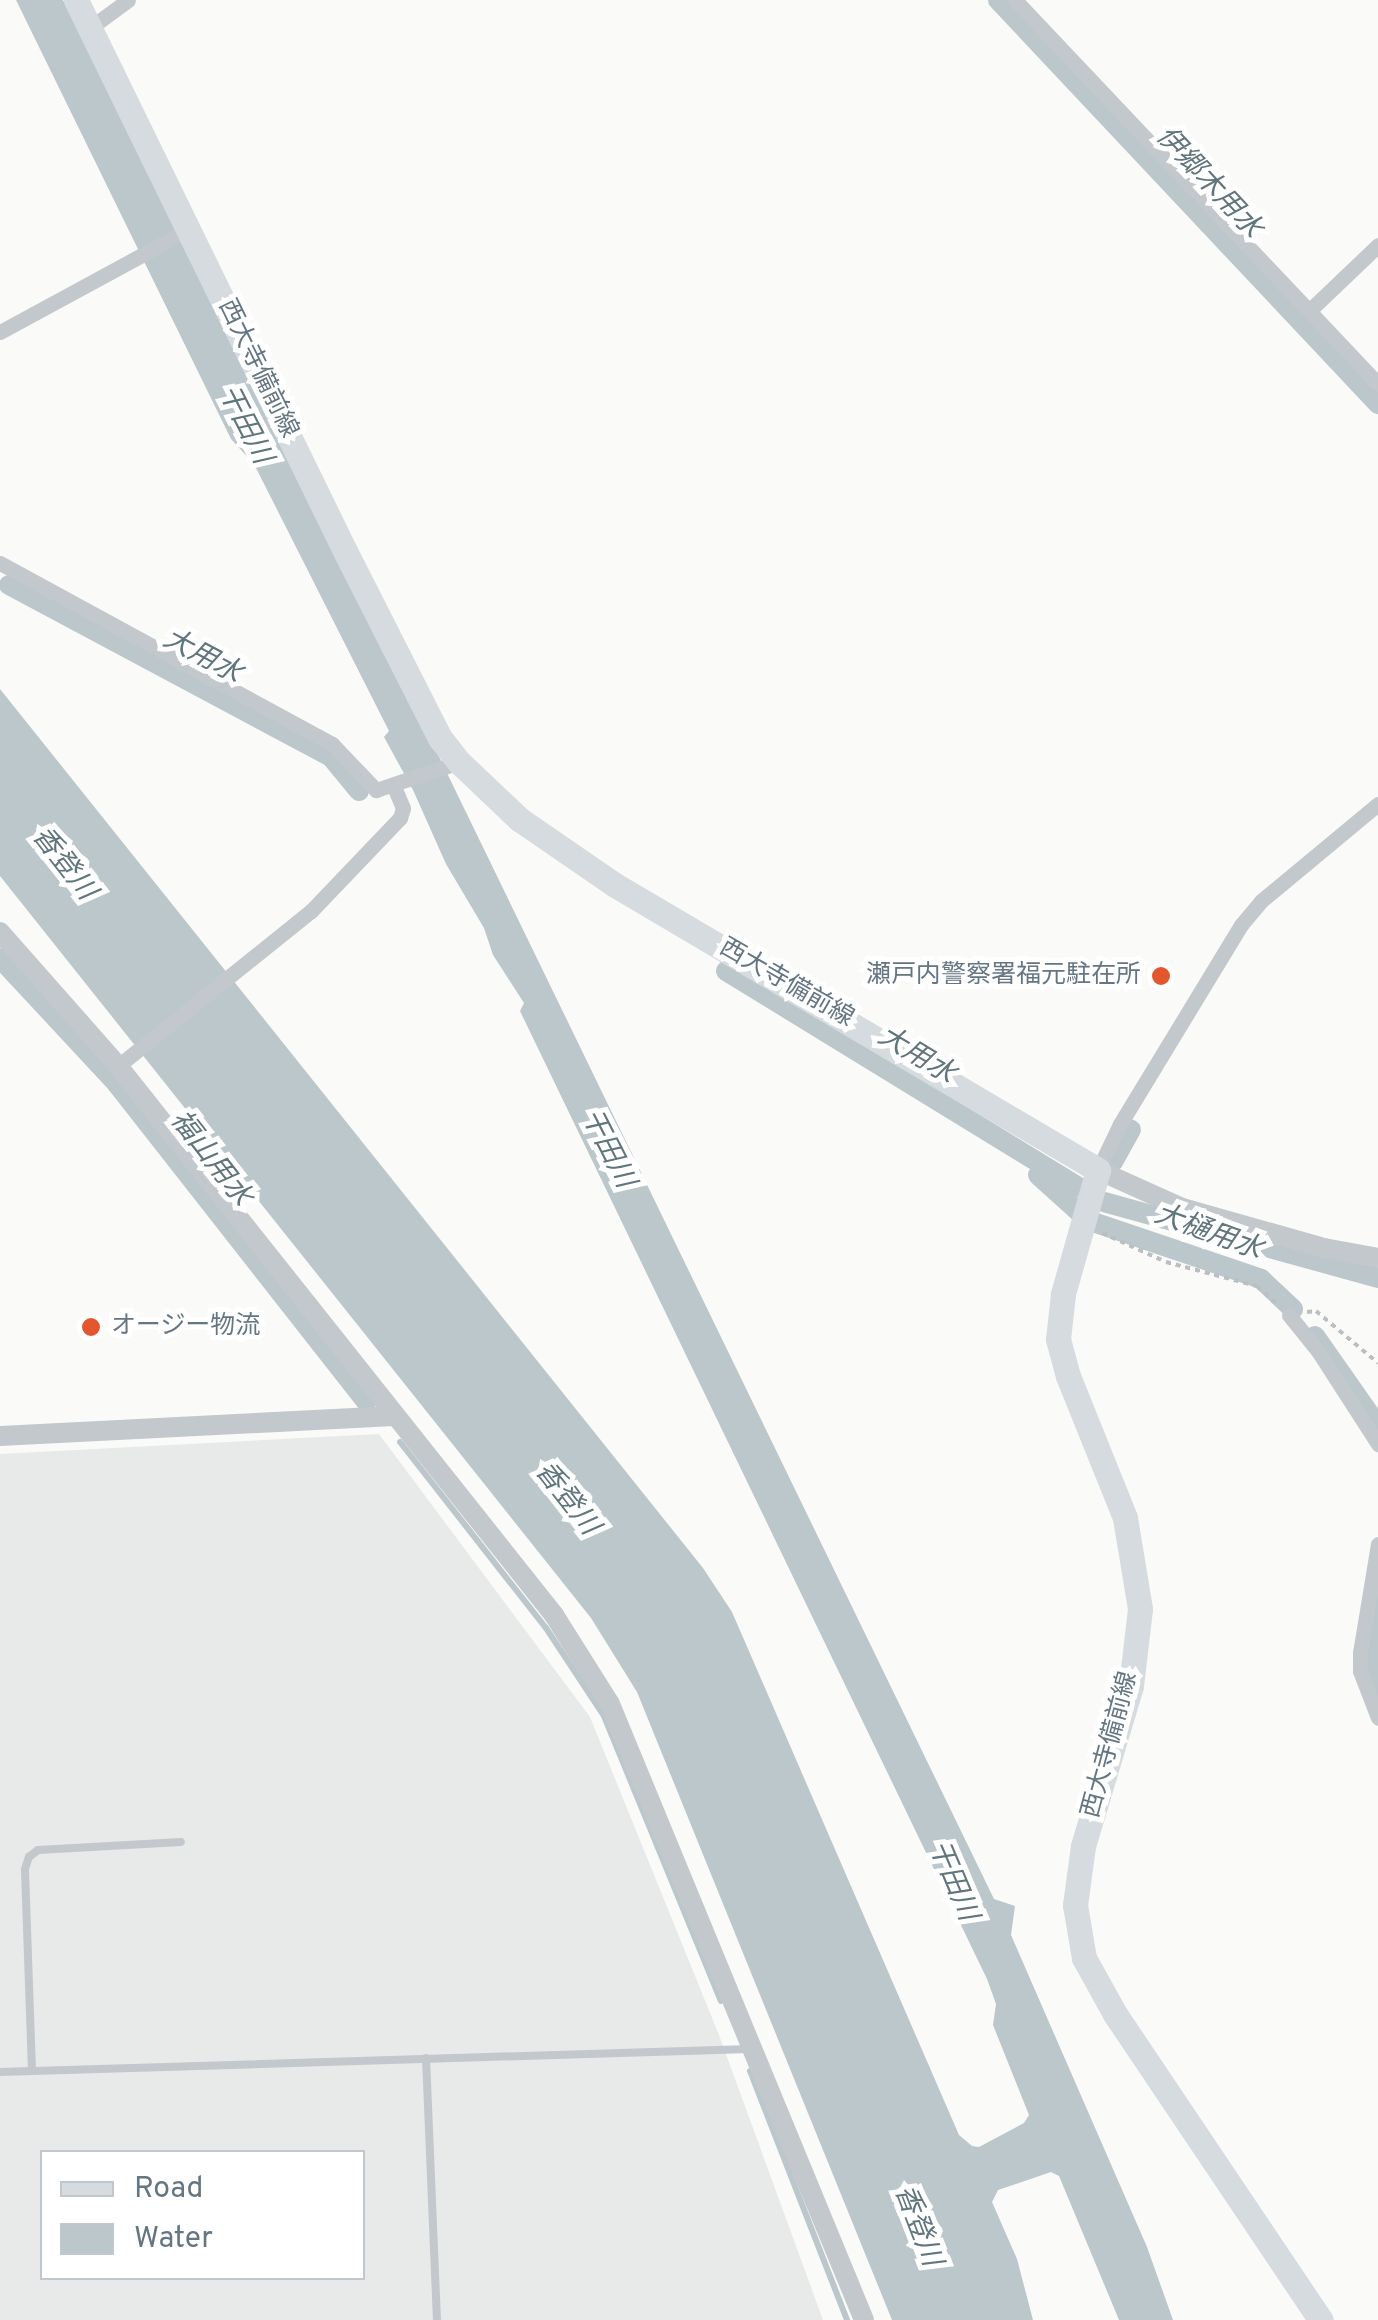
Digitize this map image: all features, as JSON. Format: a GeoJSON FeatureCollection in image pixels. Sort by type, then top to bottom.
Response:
{"type":"FeatureCollection","features":[{"type":"Feature","properties":{"kind":"main road","name":"西大寺備前線"},"geometry":{"type":"LineString","coordinates":[[76,0],[186,231],[453,766],[519,819],[615,886],[1098,1170],[1064,1294],[1058,1339],[1125,1518],[1140,1609],[1131,1686],[1083,1846],[1074,1905],[1084,1958],[1115,2014],[1321,2320]]}},
{"type":"Feature","properties":{"kind":"street"},"geometry":{"type":"LineString","coordinates":[[90,28],[128,0]]}},
{"type":"Feature","properties":{"kind":"street"},"geometry":{"type":"LineString","coordinates":[[1015,0],[1378,384]]}},
{"type":"Feature","properties":{"kind":"street"},"geometry":{"type":"LineString","coordinates":[[0,332],[186,231]]}},
{"type":"Feature","properties":{"kind":"street"},"geometry":{"type":"LineString","coordinates":[[1310,311],[1378,245]]}},
{"type":"Feature","properties":{"kind":"street"},"geometry":{"type":"LineString","coordinates":[[0,563],[332,744],[376,790],[453,766]]}},
{"type":"Feature","properties":{"kind":"street"},"geometry":{"type":"LineString","coordinates":[[123,1061],[311,911],[400,818],[403,808],[397,784]]}},
{"type":"Feature","properties":{"kind":"street"},"geometry":{"type":"LineString","coordinates":[[1378,804],[1261,901],[1240,925],[1120,1124],[1098,1170],[1182,1208],[1324,1248],[1378,1258]]}},
{"type":"Feature","properties":{"kind":"street"},"geometry":{"type":"LineString","coordinates":[[0,932],[123,1061],[393,1416],[554,1616],[610,1704],[864,2320]]}},
{"type":"Feature","properties":{"kind":"street"},"geometry":{"type":"LineString","coordinates":[[1289,1315],[1318,1351],[1378,1444]]}},
{"type":"Feature","properties":{"kind":"street"},"geometry":{"type":"LineString","coordinates":[[0,1436],[393,1416]]}},
{"type":"Feature","properties":{"kind":"street"},"geometry":{"type":"LineString","coordinates":[[1378,1544],[1360,1671],[1378,1718]]}},
{"type":"Feature","properties":{"kind":"lane"},"geometry":{"type":"LineString","coordinates":[[32,2071],[26,1869],[29,1856],[38,1850],[181,1842]]}},
{"type":"Feature","properties":{"kind":"lane"},"geometry":{"type":"LineString","coordinates":[[0,2072],[754,2049]]}},
{"type":"Feature","properties":{"kind":"lane"},"geometry":{"type":"LineString","coordinates":[[426,2058],[436,2320]]}},
{"type":"Feature","properties":{"kind":"path"},"geometry":{"type":"LineString","coordinates":[[1083,1225],[1166,1262],[1257,1286],[1289,1315],[1316,1311],[1378,1364]]}},
{"type":"Feature","properties":{"kind":"shaded area"},"geometry":{"type":"Polygon","coordinates":[[[379,1434],[590,1717],[719,2035],[823,2320],[0,2320],[0,1454],[379,1434]]]}},
{"type":"Feature","properties":{"kind":"water"},"geometry":{"type":"Polygon","coordinates":[[[16,0],[63,0],[377,629],[994,1899],[1015,1906],[1011,1935],[1147,2247],[1173,2320],[1119,2320],[1059,2176],[1051,2172],[998,2190],[992,2202],[1017,2259],[1033,2320],[892,2320],[637,1692],[591,1618],[0,876],[0,689],[703,1568],[732,1612],[959,2135],[979,2147],[1024,2123],[1029,2115],[993,2025],[996,2004],[987,1979],[520,1011],[524,1003],[493,955],[484,928],[446,864],[384,737],[389,731],[254,464],[231,439],[16,0]]]}},
{"type":"Feature","properties":{"kind":"waterway","name":"伊郷木用水"},"geometry":{"type":"LineString","coordinates":[[998,0],[1378,404]]}},
{"type":"Feature","properties":{"kind":"waterway","name":"大用水"},"geometry":{"type":"LineString","coordinates":[[9,585],[331,757],[359,791]]}},
{"type":"Feature","properties":{"kind":"waterway","name":"福山用水"},"geometry":{"type":"LineString","coordinates":[[0,958],[117,1084],[366,1402]]}},
{"type":"Feature","properties":{"kind":"waterway","name":"大用水"},"geometry":{"type":"LineString","coordinates":[[726,971],[1078,1187]]}},
{"type":"Feature","properties":{"kind":"waterway"},"geometry":{"type":"LineString","coordinates":[[1113,1162],[1131,1130]]}},
{"type":"Feature","properties":{"kind":"waterway","name":"大樋用水"},"geometry":{"type":"LineString","coordinates":[[1038,1175],[1079,1212]]}},
{"type":"Feature","properties":{"kind":"waterway","name":"大用水"},"geometry":{"type":"LineString","coordinates":[[1104,1202],[1378,1278]]}},
{"type":"Feature","properties":{"kind":"waterway","name":"大樋用水"},"geometry":{"type":"LineString","coordinates":[[1096,1223],[1261,1279],[1293,1309]]}},
{"type":"Feature","properties":{"kind":"waterway","name":"大樋用水"},"geometry":{"type":"LineString","coordinates":[[1315,1336],[1378,1426]]}},
{"type":"Feature","properties":{"kind":"waterway"},"geometry":{"type":"LineString","coordinates":[[400,1442],[546,1628],[604,1716],[721,2001]]}},
{"type":"Feature","properties":{"kind":"waterway","name":"大樋用水"},"geometry":{"type":"LineString","coordinates":[[1377,1697],[1368,1677],[1378,1592]]}},
{"type":"Feature","properties":{"kind":"waterway"},"geometry":{"type":"LineString","coordinates":[[750,2071],[847,2320]]}},
{"type":"Feature","properties":{"kind":"place","name":"瀬戸内警察署福元駐在所"},"geometry":{"type":"Point","coordinates":[1161,976]}},
{"type":"Feature","properties":{"kind":"place","name":"オージー物流"},"geometry":{"type":"Point","coordinates":[91,1327]}},
{"type":"Feature","properties":{"kind":"water label","name":"干田川"},"geometry":{"type":"Point","coordinates":[244,425]}},
{"type":"Feature","properties":{"kind":"water label","name":"香登川"},"geometry":{"type":"Point","coordinates":[63,864]}},
{"type":"Feature","properties":{"kind":"water label","name":"干田川"},"geometry":{"type":"Point","coordinates":[607,1149]}},
{"type":"Feature","properties":{"kind":"water label","name":"香登川"},"geometry":{"type":"Point","coordinates":[566,1499]}},
{"type":"Feature","properties":{"kind":"water label","name":"干田川"},"geometry":{"type":"Point","coordinates":[952,1881]}},
{"type":"Feature","properties":{"kind":"water label","name":"香登川"},"geometry":{"type":"Point","coordinates":[917,2226]}}]}
